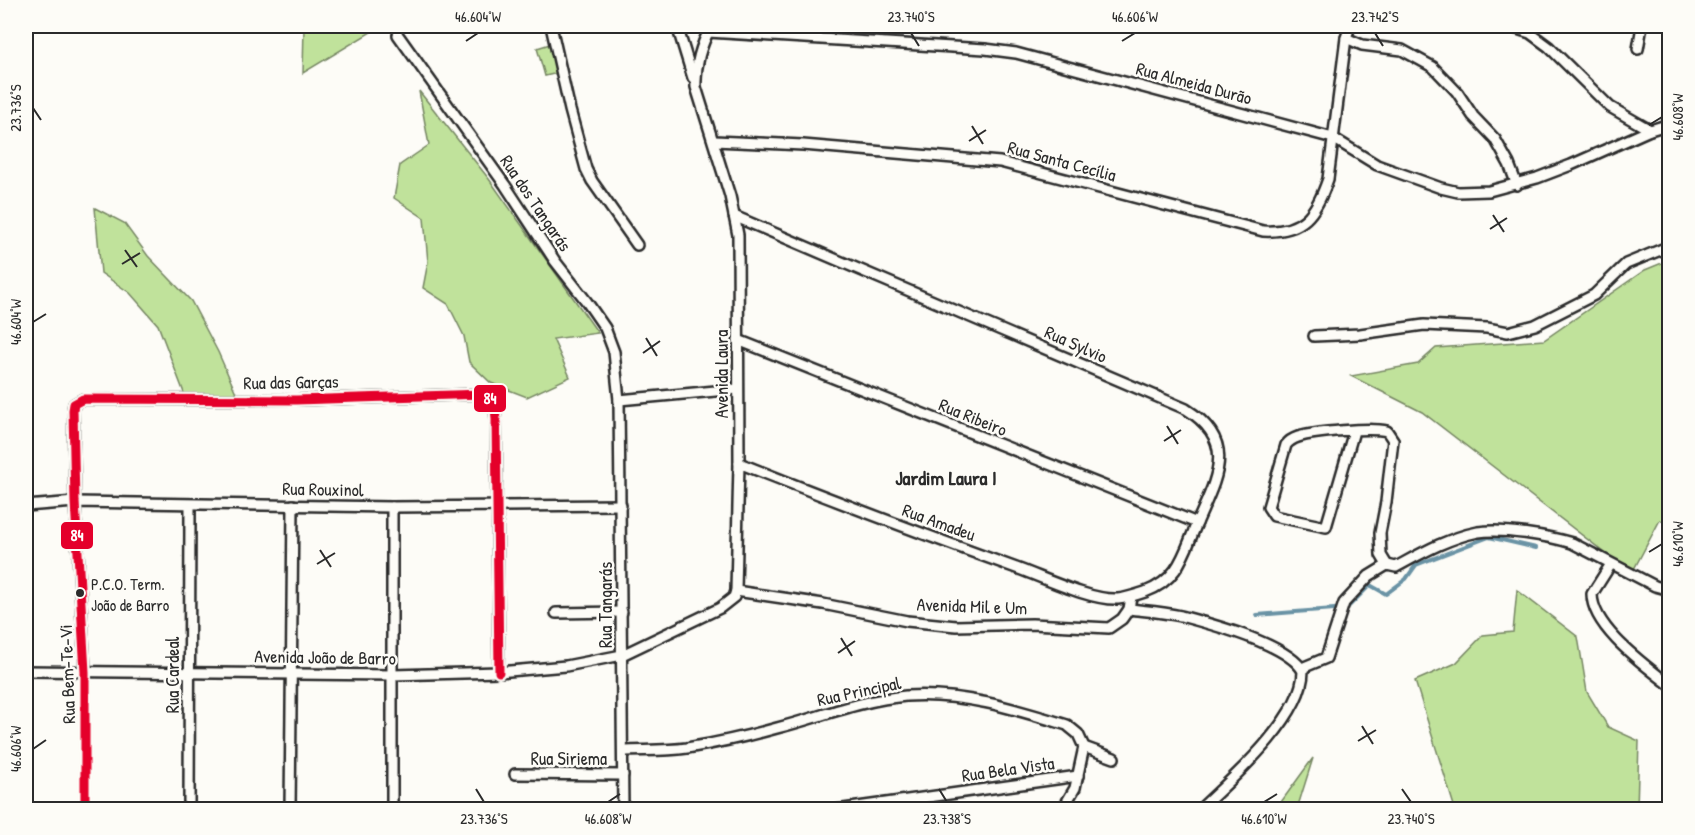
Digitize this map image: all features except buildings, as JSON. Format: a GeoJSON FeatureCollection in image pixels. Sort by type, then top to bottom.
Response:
{"type":"FeatureCollection","features":[{"type":"Feature","properties":{"kind":"street"},"geometry":{"type":"LineString","coordinates":[[551,26],[586,169],[637,245]]}},
{"type":"Feature","properties":{"kind":"street"},"geometry":{"type":"LineString","coordinates":[[677,26],[696,87]]}},
{"type":"Feature","properties":{"kind":"street","name":"Rua Santa Cecília"},"geometry":{"type":"LineString","coordinates":[[714,141],[836,148],[1000,162],[1263,231],[1275,232],[1296,227],[1307,218],[1316,207],[1328,179],[1348,26]]}},
{"type":"Feature","properties":{"kind":"street"},"geometry":{"type":"LineString","coordinates":[[1508,26],[1531,29],[1610,107],[1650,130]]}},
{"type":"Feature","properties":{"kind":"street"},"geometry":{"type":"LineString","coordinates":[[1638,49],[1642,26]]}},
{"type":"Feature","properties":{"kind":"street","name":"Avenida Laura"},"geometry":{"type":"LineString","coordinates":[[709,29],[696,65],[696,87],[714,141],[738,235],[739,463],[736,591]]}},
{"type":"Feature","properties":{"kind":"street","name":"Rua Almeida Durão"},"geometry":{"type":"LineString","coordinates":[[709,29],[1016,53],[1333,138],[1377,165],[1458,192],[1489,191],[1517,185],[1571,165],[1650,130],[1670,124]]}},
{"type":"Feature","properties":{"kind":"street","name":"Rua dos Tangarás"},"geometry":{"type":"LineString","coordinates":[[398,35],[604,328],[614,352],[619,399]]}},
{"type":"Feature","properties":{"kind":"street"},"geometry":{"type":"LineString","coordinates":[[1346,38],[1362,45],[1402,50],[1433,67],[1457,92],[1473,116],[1495,139],[1509,164],[1517,185]]}},
{"type":"Feature","properties":{"kind":"street","name":"Rua Sylvio"},"geometry":{"type":"LineString","coordinates":[[734,216],[1186,409],[1197,416],[1216,443],[1220,460],[1214,484],[1185,554],[1172,575],[1157,588],[1131,597]]}},
{"type":"Feature","properties":{"kind":"street"},"geometry":{"type":"LineString","coordinates":[[1314,336],[1360,334],[1424,325],[1487,328],[1508,332],[1536,325],[1594,295],[1626,264],[1670,246]]}},
{"type":"Feature","properties":{"kind":"street","name":"Rua Ribeiro"},"geometry":{"type":"LineString","coordinates":[[738,340],[1197,523]]}},
{"type":"Feature","properties":{"kind":"street"},"geometry":{"type":"LineString","coordinates":[[619,399],[737,389]]}},
{"type":"Feature","properties":{"kind":"street","name":"Rua das Garças"},"geometry":{"type":"LineString","coordinates":[[83,399],[296,400],[483,394],[495,404],[498,506]]}},
{"type":"Feature","properties":{"kind":"street","name":"Rua Bem-Te-Vi"},"geometry":{"type":"LineString","coordinates":[[83,399],[74,404],[73,410],[75,502],[85,672],[85,810]]}},
{"type":"Feature","properties":{"kind":"street","name":"Rua Tangarás"},"geometry":{"type":"LineString","coordinates":[[619,399],[622,810]]}},
{"type":"Feature","properties":{"kind":"street"},"geometry":{"type":"LineString","coordinates":[[1354,431],[1326,527],[1274,516],[1268,507],[1289,441],[1300,436],[1354,431],[1383,430],[1394,440],[1380,533],[1381,555],[1387,565]]}},
{"type":"Feature","properties":{"kind":"street","name":"Rua Amadeu"},"geometry":{"type":"LineString","coordinates":[[739,463],[880,518],[1089,594],[1107,598],[1131,597]]}},
{"type":"Feature","properties":{"kind":"street","name":"Rua Rouxinol"},"geometry":{"type":"LineString","coordinates":[[26,506],[75,502],[392,507],[621,505]]}},
{"type":"Feature","properties":{"kind":"street","name":"Rua Cardeal"},"geometry":{"type":"LineString","coordinates":[[189,810],[190,505]]}},
{"type":"Feature","properties":{"kind":"street"},"geometry":{"type":"LineString","coordinates":[[290,810],[293,505]]}},
{"type":"Feature","properties":{"kind":"street"},"geometry":{"type":"LineString","coordinates":[[498,506],[499,672]]}},
{"type":"Feature","properties":{"kind":"street"},"geometry":{"type":"LineString","coordinates":[[392,507],[392,810]]}},
{"type":"Feature","properties":{"kind":"street"},"geometry":{"type":"LineString","coordinates":[[1303,669],[1326,658],[1344,603],[1370,576],[1387,565],[1396,567],[1435,546],[1479,532],[1557,539],[1587,550],[1644,580],[1670,590]]}},
{"type":"Feature","properties":{"kind":"street"},"geometry":{"type":"LineString","coordinates":[[1611,564],[1592,594],[1597,613],[1614,636],[1670,685]]}},
{"type":"Feature","properties":{"kind":"street"},"geometry":{"type":"LineString","coordinates":[[622,655],[720,608],[734,597],[736,591]]}},
{"type":"Feature","properties":{"kind":"street","name":"Avenida Mil e Um"},"geometry":{"type":"LineString","coordinates":[[736,591],[823,604],[907,621],[956,626],[1032,624],[1109,628],[1122,619],[1129,609]]}},
{"type":"Feature","properties":{"kind":"street"},"geometry":{"type":"LineString","coordinates":[[1131,597],[1129,609],[1179,616],[1252,638],[1288,655],[1303,669]]}},
{"type":"Feature","properties":{"kind":"street"},"geometry":{"type":"LineString","coordinates":[[556,613],[622,612]]}},
{"type":"Feature","properties":{"kind":"street","name":"Avenida João de Barro"},"geometry":{"type":"LineString","coordinates":[[26,671],[393,675],[499,672],[566,666],[622,655]]}},
{"type":"Feature","properties":{"kind":"street"},"geometry":{"type":"LineString","coordinates":[[1199,810],[1258,752],[1286,716],[1296,700],[1303,669]]}},
{"type":"Feature","properties":{"kind":"street","name":"Rua Principal"},"geometry":{"type":"LineString","coordinates":[[623,751],[686,748],[777,728],[854,705],[905,696],[956,697],[1026,712],[1067,725],[1078,734],[1084,747]]}},
{"type":"Feature","properties":{"kind":"street"},"geometry":{"type":"LineString","coordinates":[[1062,810],[1075,788],[1084,747],[1114,758]]}},
{"type":"Feature","properties":{"kind":"street","name":"Rua Siriema"},"geometry":{"type":"LineString","coordinates":[[516,774],[623,775]]}},
{"type":"Feature","properties":{"kind":"street","name":"Rua Bela Vista"},"geometry":{"type":"LineString","coordinates":[[836,810],[1078,776]]}},
{"type":"Feature","properties":{"kind":"green space"},"geometry":{"type":"Polygon","coordinates":[[[304,26],[381,26],[303,73],[304,26]]]}},
{"type":"Feature","properties":{"kind":"green space"},"geometry":{"type":"Polygon","coordinates":[[[550,44],[558,73],[545,76],[537,48],[550,44]]]}},
{"type":"Feature","properties":{"kind":"green space"},"geometry":{"type":"Polygon","coordinates":[[[419,91],[489,179],[598,333],[553,339],[570,377],[527,397],[491,383],[469,362],[464,336],[448,304],[423,288],[428,262],[424,218],[394,198],[400,165],[429,145],[419,91]]]}},
{"type":"Feature","properties":{"kind":"green space"},"geometry":{"type":"Polygon","coordinates":[[[95,208],[124,223],[148,256],[191,301],[218,352],[237,395],[186,398],[158,325],[130,293],[101,273],[95,208]]]}},
{"type":"Feature","properties":{"kind":"green space"},"geometry":{"type":"Polygon","coordinates":[[[1669,260],[1669,523],[1660,520],[1634,569],[1617,562],[1422,412],[1351,376],[1418,364],[1436,348],[1544,340],[1645,270],[1669,260]]]}},
{"type":"Feature","properties":{"kind":"green space"},"geometry":{"type":"Polygon","coordinates":[[[1517,590],[1578,637],[1587,692],[1608,727],[1639,741],[1637,809],[1455,809],[1415,681],[1456,663],[1483,635],[1513,632],[1517,590]]]}},
{"type":"Feature","properties":{"kind":"green space"},"geometry":{"type":"Polygon","coordinates":[[[1313,758],[1297,809],[1276,809],[1313,758]]]}},
{"type":"Feature","properties":{"kind":"waterway"},"geometry":{"type":"LineString","coordinates":[[1257,615],[1347,608],[1370,585],[1386,594],[1406,579],[1416,565],[1489,537],[1536,548]]}},
{"type":"Feature","properties":{"kind":"transit line","name":"84"},"geometry":{"type":"LineString","coordinates":[[85,810],[85,672],[75,502],[73,410],[74,404],[83,399],[296,400],[483,394],[487,396],[494,404],[496,419],[499,672]]}},
{"type":"Feature","properties":{"kind":"place","name":"P.C.O. Term. João de Barro"},"geometry":{"type":"Point","coordinates":[80,593]}},
{"type":"Feature","properties":{"kind":"district","name":"Jardim Laura I"},"geometry":{"type":"Point","coordinates":[946,477]}}]}
